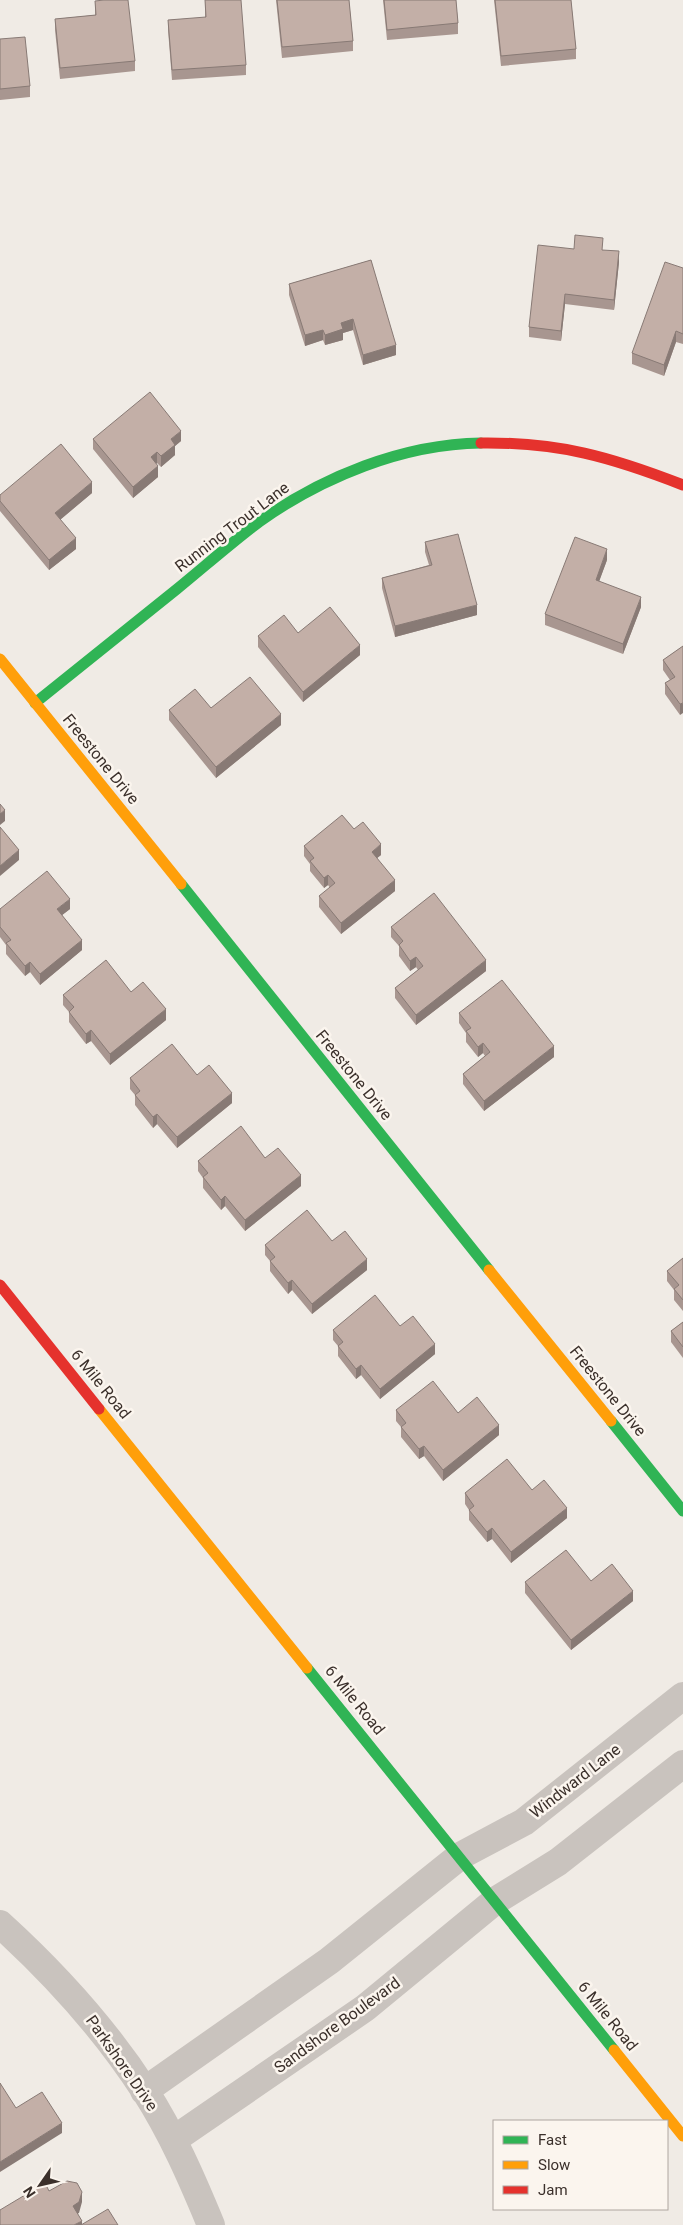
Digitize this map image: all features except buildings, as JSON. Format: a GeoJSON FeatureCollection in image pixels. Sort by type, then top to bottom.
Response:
{"type":"FeatureCollection","features":[{"type":"Feature","properties":{"kind":"street","name":"Running Trout Lane"},"geometry":{"type":"LineString","coordinates":[[35,703],[260,522],[292,500],[347,472],[387,458],[424,447],[466,442],[509,441],[542,444],[591,452],[632,463],[683,485]]}},
{"type":"Feature","properties":{"kind":"street","name":"Freestone Drive"},"geometry":{"type":"LineString","coordinates":[[0,659],[683,1510]]}},
{"type":"Feature","properties":{"kind":"street","name":"6 Mile Road"},"geometry":{"type":"LineString","coordinates":[[0,1285],[683,2136]]}},
{"type":"Feature","properties":{"kind":"street","name":"Windward Lane"},"geometry":{"type":"LineString","coordinates":[[460,1856],[524,1822],[683,1696]]}},
{"type":"Feature","properties":{"kind":"street"},"geometry":{"type":"LineString","coordinates":[[495,1900],[558,1862],[683,1764]]}},
{"type":"Feature","properties":{"kind":"street"},"geometry":{"type":"LineString","coordinates":[[144,2091],[329,1960],[460,1856]]}},
{"type":"Feature","properties":{"kind":"street","name":"Sandshore Boulevard"},"geometry":{"type":"LineString","coordinates":[[173,2140],[365,2008],[495,1900]]}},
{"type":"Feature","properties":{"kind":"street","name":"Parkshore Drive"},"geometry":{"type":"LineString","coordinates":[[0,1924],[62,1984],[91,2018],[144,2091],[173,2140],[210,2225]]}},
{"type":"Feature","properties":{"kind":"traffic: fast"},"geometry":{"type":"LineString","coordinates":[[35,703],[238,538],[283,506],[336,477],[364,466],[422,449],[481,443]]}},
{"type":"Feature","properties":{"kind":"traffic: fast"},"geometry":{"type":"LineString","coordinates":[[181,884],[489,1270]]}},
{"type":"Feature","properties":{"kind":"traffic: fast"},"geometry":{"type":"LineString","coordinates":[[611,1421],[683,1511]]}},
{"type":"Feature","properties":{"kind":"traffic: fast"},"geometry":{"type":"LineString","coordinates":[[307,1668],[614,2050]]}},
{"type":"Feature","properties":{"kind":"traffic: slow"},"geometry":{"type":"LineString","coordinates":[[0,659],[181,884]]}},
{"type":"Feature","properties":{"kind":"traffic: slow"},"geometry":{"type":"LineString","coordinates":[[489,1270],[611,1421]]}},
{"type":"Feature","properties":{"kind":"traffic: slow"},"geometry":{"type":"LineString","coordinates":[[99,1409],[307,1668]]}},
{"type":"Feature","properties":{"kind":"traffic: slow"},"geometry":{"type":"LineString","coordinates":[[614,2050],[683,2136]]}},
{"type":"Feature","properties":{"kind":"traffic: jam"},"geometry":{"type":"LineString","coordinates":[[481,443],[509,443],[560,448],[632,466],[683,485]]}},
{"type":"Feature","properties":{"kind":"traffic: jam"},"geometry":{"type":"LineString","coordinates":[[0,1285],[99,1409]]}}]}
